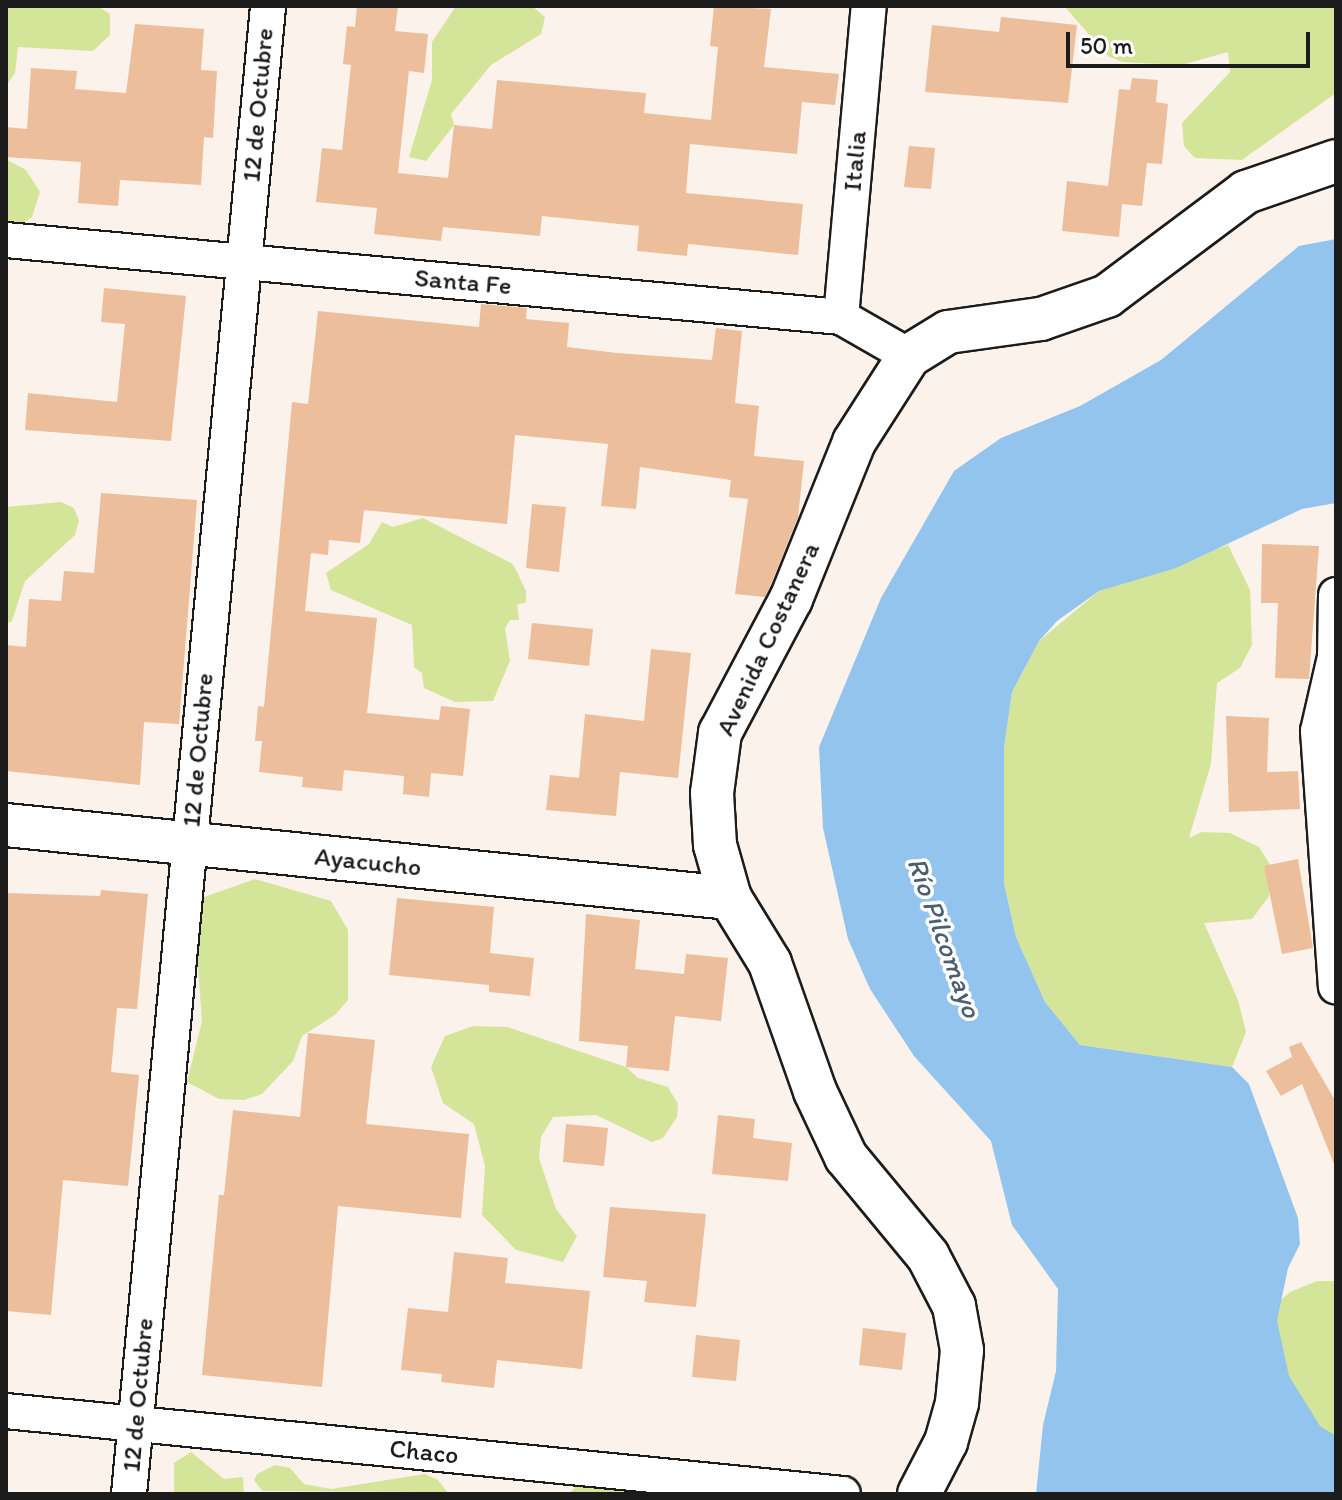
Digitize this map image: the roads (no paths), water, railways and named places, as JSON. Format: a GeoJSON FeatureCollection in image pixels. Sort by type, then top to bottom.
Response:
{"type":"FeatureCollection","features":[{"type":"Feature","properties":{"kind":"street","name":"12 de Octubre"},"geometry":{"type":"LineString","coordinates":[[129,1494],[268,6]]}},
{"type":"Feature","properties":{"kind":"street","name":"Italia"},"geometry":{"type":"LineString","coordinates":[[841,317],[869,6]]}},
{"type":"Feature","properties":{"kind":"street","name":"Avenida Costanera"},"geometry":{"type":"LineString","coordinates":[[919,1494],[946,1442],[957,1403],[962,1350],[954,1306],[928,1256],[846,1157],[815,1091],[770,963],[730,898],[715,845],[712,793],[720,733],[791,599],[854,442],[909,356],[948,332],[1041,319],[1107,296],[1246,192],[1336,161]]}},
{"type":"Feature","properties":{"kind":"street","name":"Santa Fe"},"geometry":{"type":"LineString","coordinates":[[6,240],[841,317],[909,356]]}},
{"type":"Feature","properties":{"kind":"street"},"geometry":{"type":"LineString","coordinates":[[1336,595],[1335,657],[1318,731],[1336,986]]}},
{"type":"Feature","properties":{"kind":"street","name":"Ayacucho"},"geometry":{"type":"LineString","coordinates":[[6,825],[730,898]]}},
{"type":"Feature","properties":{"kind":"street","name":"Chaco"},"geometry":{"type":"LineString","coordinates":[[6,1411],[843,1494]]}},
{"type":"Feature","properties":{"kind":"water","name":"Río Pilcomayo"},"geometry":{"type":"Polygon","coordinates":[[[1336,239],[1336,503],[1302,509],[1176,568],[1099,591],[1057,621],[1039,641],[1012,692],[1004,748],[1004,883],[1016,937],[1045,1002],[1080,1045],[1232,1067],[1249,1084],[1298,1218],[1300,1244],[1288,1268],[1277,1321],[1289,1376],[1320,1426],[1336,1436],[1336,1494],[1036,1494],[1043,1425],[1056,1371],[1058,1289],[1012,1225],[991,1141],[914,1056],[870,989],[848,939],[823,828],[819,747],[881,598],[954,471],[1001,438],[1080,406],[1161,360],[1299,246],[1336,239]]]}}]}
